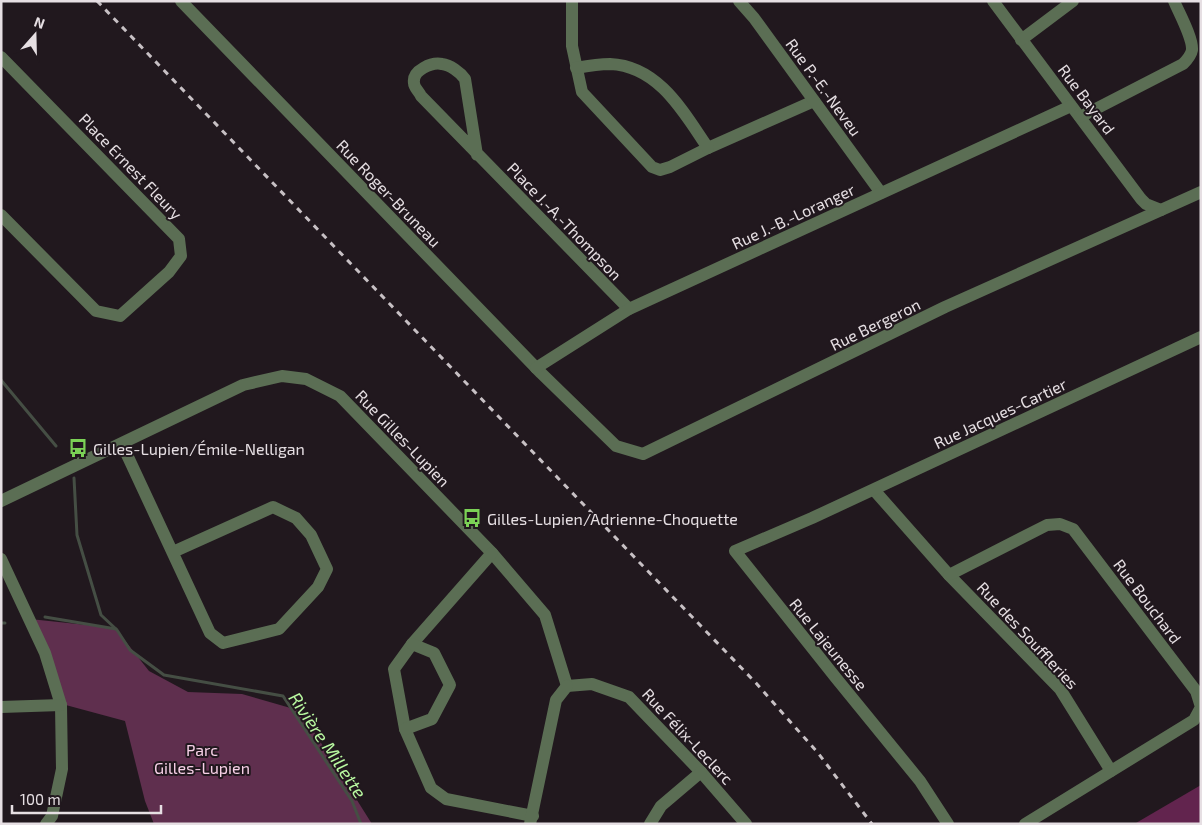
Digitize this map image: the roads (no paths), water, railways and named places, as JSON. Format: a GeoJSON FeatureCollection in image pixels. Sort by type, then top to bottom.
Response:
{"type":"FeatureCollection","features":[{"type":"Feature","properties":{"kind":"street","name":"Rue Roger-Bruneau"},"geometry":{"type":"LineString","coordinates":[[181,1],[575,406]]}},
{"type":"Feature","properties":{"kind":"street"},"geometry":{"type":"LineString","coordinates":[[572,1],[572,46],[582,92],[652,167],[660,170],[670,167],[814,100]]}},
{"type":"Feature","properties":{"kind":"street","name":"Rue P.-E.-Neveu"},"geometry":{"type":"LineString","coordinates":[[739,1],[754,18],[882,193]]}},
{"type":"Feature","properties":{"kind":"street","name":"Rue Bayard"},"geometry":{"type":"LineString","coordinates":[[993,1],[1141,199],[1146,204],[1161,210]]}},
{"type":"Feature","properties":{"kind":"street"},"geometry":{"type":"LineString","coordinates":[[1021,40],[1073,1]]}},
{"type":"Feature","properties":{"kind":"street"},"geometry":{"type":"LineString","coordinates":[[1080,117],[1184,64],[1189,58],[1192,50],[1190,40],[1174,1]]}},
{"type":"Feature","properties":{"kind":"street","name":"Place Ernest Fleury"},"geometry":{"type":"LineString","coordinates":[[1,57],[179,239],[181,256],[169,272],[120,316],[96,312],[1,215]]}},
{"type":"Feature","properties":{"kind":"street","name":"Place J.-A.-Thompson"},"geometry":{"type":"LineString","coordinates":[[477,155],[465,79],[448,66],[440,63],[423,68],[417,72],[413,78],[414,86],[421,96],[477,155],[629,309]]}},
{"type":"Feature","properties":{"kind":"street"},"geometry":{"type":"LineString","coordinates":[[576,68],[602,64],[628,66],[652,79],[677,101],[708,148]]}},
{"type":"Feature","properties":{"kind":"street","name":"Rue J.-B.-Loranger"},"geometry":{"type":"LineString","coordinates":[[536,368],[629,309],[1071,106]]}},
{"type":"Feature","properties":{"kind":"street","name":"Rue Bergeron"},"geometry":{"type":"LineString","coordinates":[[575,406],[616,446],[643,454],[945,307],[1201,192]]}},
{"type":"Feature","properties":{"kind":"street","name":"Rue Jacques-Cartier"},"geometry":{"type":"LineString","coordinates":[[812,518],[1201,337]]}},
{"type":"Feature","properties":{"kind":"street","name":"Rue Gilles-Lupien"},"geometry":{"type":"LineString","coordinates":[[1,501],[243,385],[282,376],[306,379],[340,396],[492,552],[545,616],[566,686]]}},
{"type":"Feature","properties":{"kind":"street"},"geometry":{"type":"LineString","coordinates":[[122,444],[210,632],[223,643],[278,629],[318,587],[327,568],[311,535],[306,529],[296,518],[273,507],[173,552]]}},
{"type":"Feature","properties":{"kind":"street","name":"Rue des Souffleries"},"geometry":{"type":"LineString","coordinates":[[874,490],[949,575],[1060,689],[1111,771]]}},
{"type":"Feature","properties":{"kind":"street","name":"Rue Lajeunesse"},"geometry":{"type":"LineString","coordinates":[[812,518],[735,551],[920,781],[948,824]]}},
{"type":"Feature","properties":{"kind":"street","name":"Rue Bouchard"},"geometry":{"type":"LineString","coordinates":[[949,575],[1046,525],[1060,524],[1073,529],[1196,691],[1201,707],[1194,720],[1025,824]]}},
{"type":"Feature","properties":{"kind":"street"},"geometry":{"type":"LineString","coordinates":[[492,552],[412,644],[394,669],[405,730],[432,788],[446,799],[531,820],[556,700],[566,686]]}},
{"type":"Feature","properties":{"kind":"street"},"geometry":{"type":"LineString","coordinates":[[1,559],[45,653],[61,704],[62,769],[52,816],[46,824]]}},
{"type":"Feature","properties":{"kind":"street"},"geometry":{"type":"LineString","coordinates":[[405,730],[432,719],[450,685],[434,653],[412,644]]}},
{"type":"Feature","properties":{"kind":"street","name":"Rue Félix-Leclerc"},"geometry":{"type":"LineString","coordinates":[[566,686],[592,684],[629,697],[746,824]]}},
{"type":"Feature","properties":{"kind":"street"},"geometry":{"type":"LineString","coordinates":[[1,707],[61,704]]}},
{"type":"Feature","properties":{"kind":"street"},"geometry":{"type":"LineString","coordinates":[[650,824],[661,806],[700,772]]}},
{"type":"Feature","properties":{"kind":"waterway","name":"Rivière Millette"},"geometry":{"type":"LineString","coordinates":[[1,380],[56,446]]}},
{"type":"Feature","properties":{"kind":"waterway","name":"Rivière Millette"},"geometry":{"type":"LineString","coordinates":[[74,478],[77,535],[101,615],[117,630],[130,650],[164,675],[283,696],[352,801],[361,824]]}},
{"type":"Feature","properties":{"kind":"waterway"},"geometry":{"type":"LineString","coordinates":[[45,617],[116,629]]}},
{"type":"Feature","properties":{"kind":"railway"},"geometry":{"type":"LineString","coordinates":[[97,1],[756,683],[818,753],[872,824]]}},
{"type":"Feature","properties":{"kind":"place","name":"Gilles-Lupien/Émile-Nelligan"},"geometry":{"type":"Point","coordinates":[78,448]}},
{"type":"Feature","properties":{"kind":"place","name":"Gilles-Lupien/Adrienne-Choquette"},"geometry":{"type":"Point","coordinates":[472,518]}},
{"type":"Feature","properties":{"kind":"park label","name":"Parc Gilles-Lupien"},"geometry":{"type":"Point","coordinates":[202,758]}}]}
